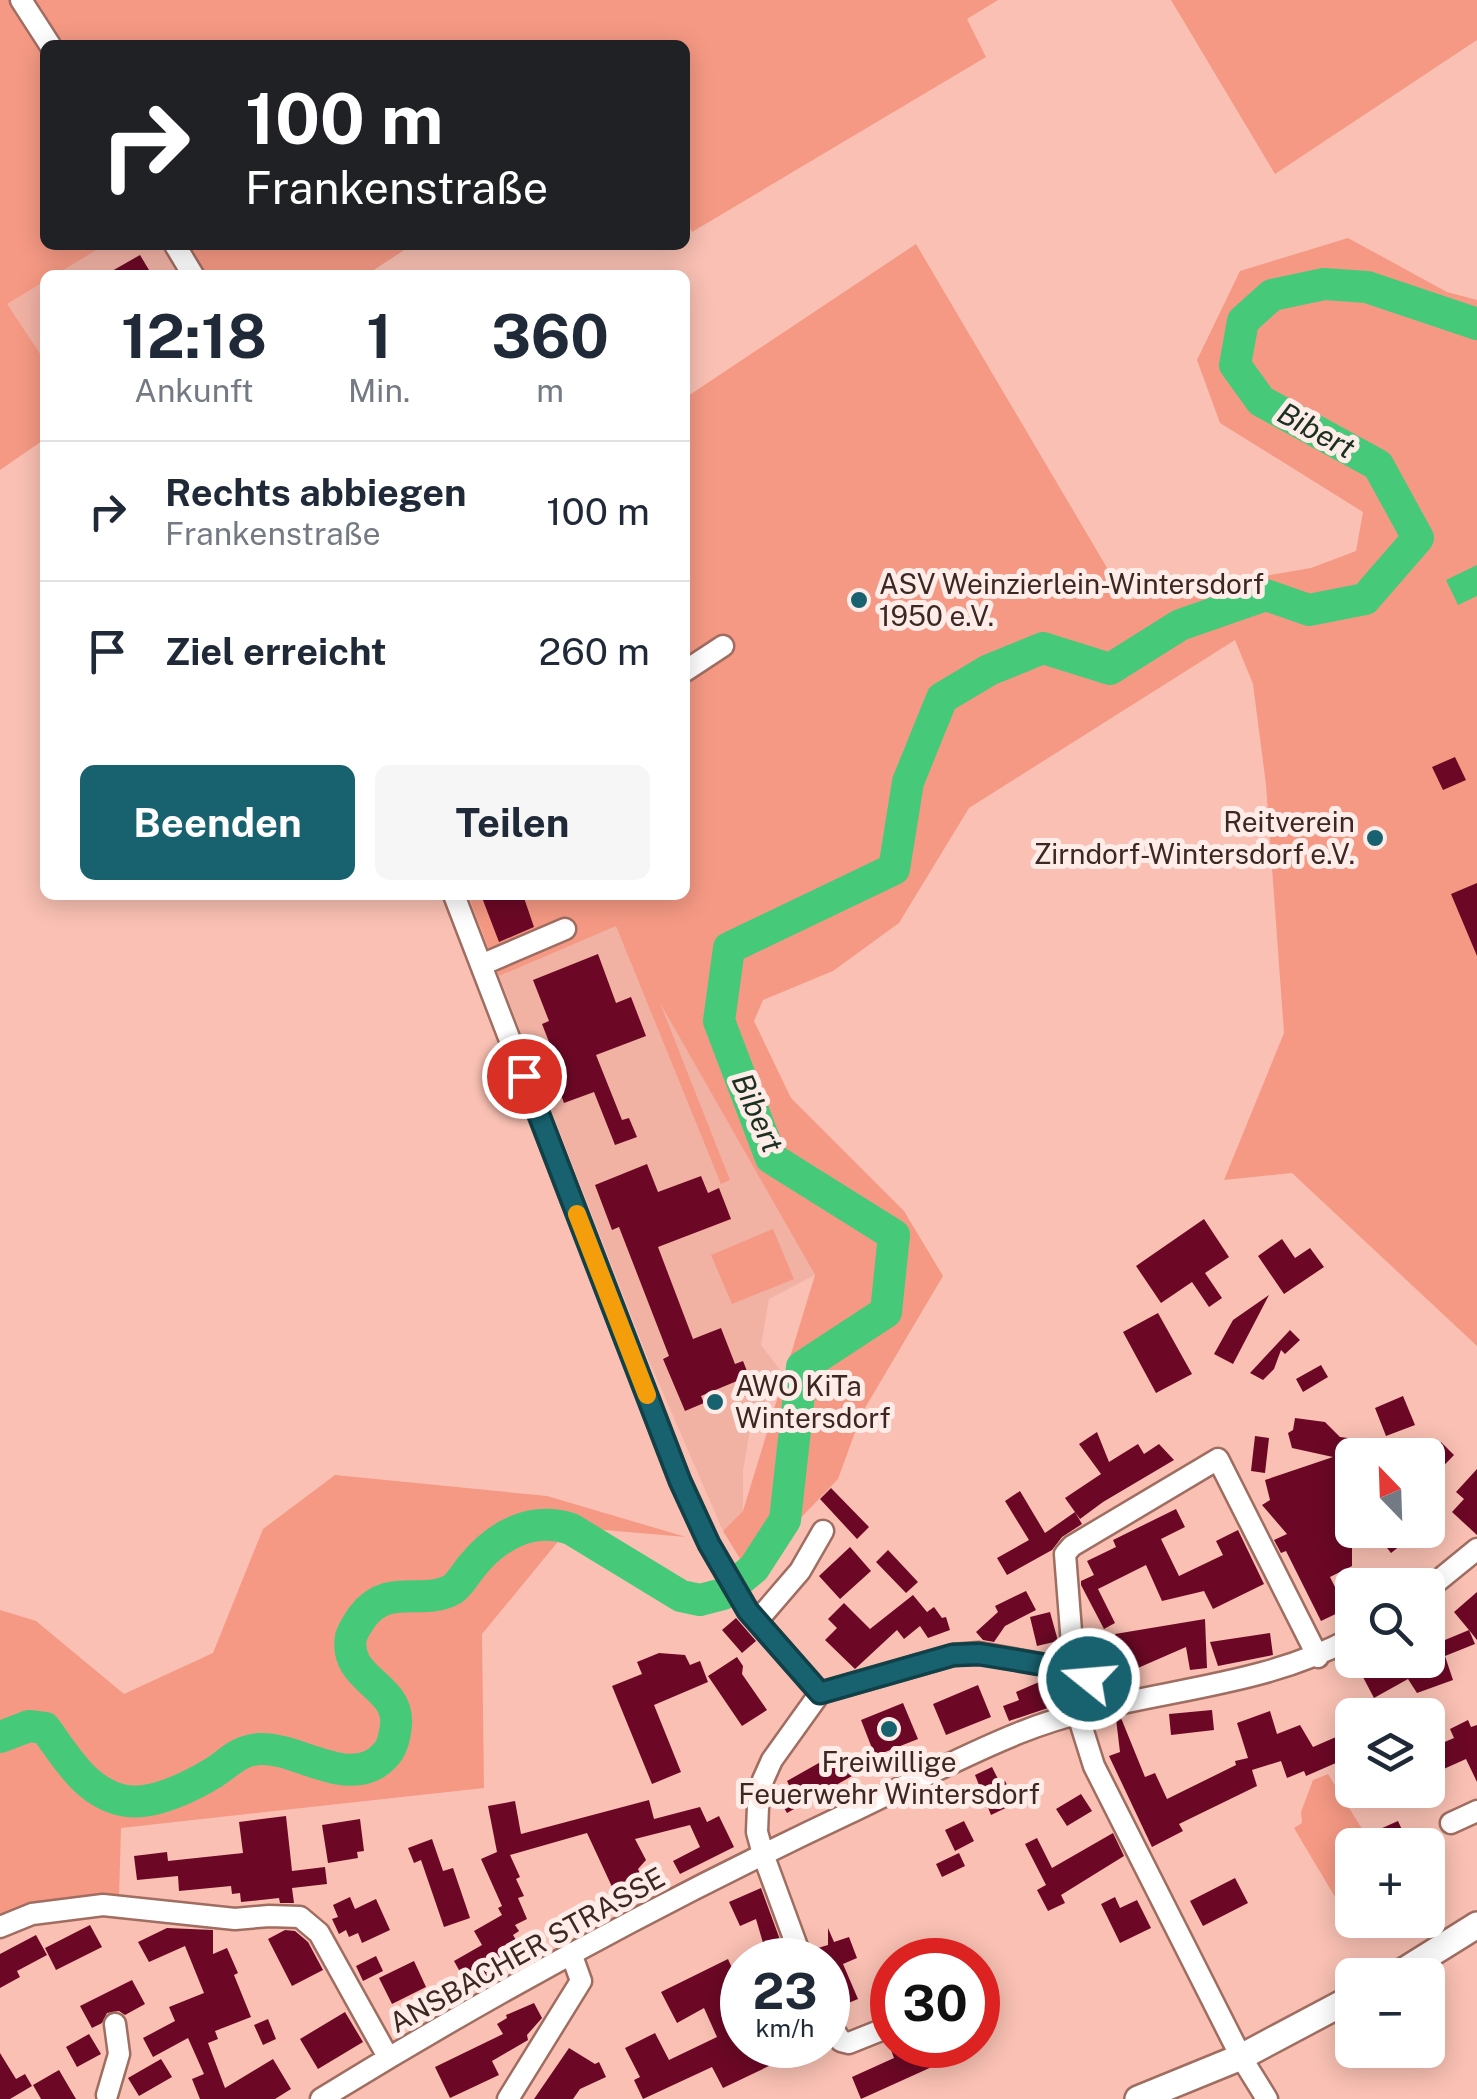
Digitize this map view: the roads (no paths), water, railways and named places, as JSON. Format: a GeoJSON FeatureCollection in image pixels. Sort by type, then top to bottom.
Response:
{"type":"FeatureCollection","features":[{"type":"Feature","properties":{"kind":"main road"},"geometry":{"type":"LineString","coordinates":[[1425,1958],[1477,1926]]}},
{"type":"Feature","properties":{"kind":"main road"},"geometry":{"type":"LineString","coordinates":[[1138,2099],[1241,2057],[1335,2007]]}},
{"type":"Feature","properties":{"kind":"street"},"geometry":{"type":"LineString","coordinates":[[21,0],[47,40]]}},
{"type":"Feature","properties":{"kind":"street"},"geometry":{"type":"LineString","coordinates":[[690,668],[723,646]]}},
{"type":"Feature","properties":{"kind":"street"},"geometry":{"type":"LineString","coordinates":[[456,900],[680,1481],[714,1554],[753,1616],[820,1693]]}},
{"type":"Feature","properties":{"kind":"street"},"geometry":{"type":"LineString","coordinates":[[481,965],[565,929]]}},
{"type":"Feature","properties":{"kind":"street"},"geometry":{"type":"LineString","coordinates":[[1074,1670],[1064,1554],[1218,1459],[1318,1656]]}},
{"type":"Feature","properties":{"kind":"street"},"geometry":{"type":"LineString","coordinates":[[753,1616],[790,1584],[823,1531]]}},
{"type":"Feature","properties":{"kind":"street"},"geometry":{"type":"LineString","coordinates":[[1445,1575],[1477,1549]]}},
{"type":"Feature","properties":{"kind":"street","name":"ANSBACHER STRASSE"},"geometry":{"type":"LineString","coordinates":[[321,2099],[572,1953],[763,1854],[1016,1734],[1077,1712],[1271,1673],[1335,1647]]}},
{"type":"Feature","properties":{"kind":"street"},"geometry":{"type":"LineString","coordinates":[[794,1938],[757,1832],[762,1780],[820,1693],[953,1655],[979,1654],[1074,1670],[1098,1688],[1105,1707]]}},
{"type":"Feature","properties":{"kind":"street"},"geometry":{"type":"LineString","coordinates":[[1077,1712],[1094,1766],[1266,2099]]}},
{"type":"Feature","properties":{"kind":"street"},"geometry":{"type":"LineString","coordinates":[[1452,1822],[1477,1811]]}},
{"type":"Feature","properties":{"kind":"street"},"geometry":{"type":"LineString","coordinates":[[0,1928],[32,1914],[103,1905],[235,1920],[300,1917],[320,1934],[388,2058]]}},
{"type":"Feature","properties":{"kind":"street"},"geometry":{"type":"LineString","coordinates":[[508,2099],[581,1981],[572,1953]]}},
{"type":"Feature","properties":{"kind":"street"},"geometry":{"type":"LineString","coordinates":[[105,2098],[119,2054],[115,2024]]}},
{"type":"Feature","properties":{"kind":"waterway","name":"Bibert"},"geometry":{"type":"LineString","coordinates":[[0,1737],[29,1726],[45,1728],[89,1783],[113,1797],[137,1802],[171,1794],[251,1750],[275,1750],[326,1766],[359,1769],[374,1765],[387,1753],[396,1725],[390,1700],[355,1663],[351,1637],[359,1622],[372,1606],[383,1600],[430,1596],[453,1589],[482,1555],[504,1537],[543,1525],[571,1529],[681,1596],[700,1600],[723,1594],[754,1568],[785,1520],[802,1367],[886,1312],[894,1235],[771,1158],[719,1021],[729,948],[894,869],[908,782],[942,698],[989,670],[1043,648],[1110,669],[1180,625],[1266,595],[1309,610],[1365,599],[1418,538],[1378,465],[1261,401],[1235,365],[1243,321],[1272,295],[1324,284],[1367,287],[1477,324]]}},
{"type":"Feature","properties":{"kind":"place","name":"ASV Weinzierlein-Wintersdorf 1950 e.V."},"geometry":{"type":"Point","coordinates":[859,600]}},
{"type":"Feature","properties":{"kind":"place","name":"Reitverein Zirndorf-Wintersdorf e.V."},"geometry":{"type":"Point","coordinates":[1375,838]}},
{"type":"Feature","properties":{"kind":"place","name":"AWO KiTa Wintersdorf"},"geometry":{"type":"Point","coordinates":[715,1402]}},
{"type":"Feature","properties":{"kind":"place","name":"Freiwillige Feuerwehr Wintersdorf"},"geometry":{"type":"Point","coordinates":[889,1729]}}]}
